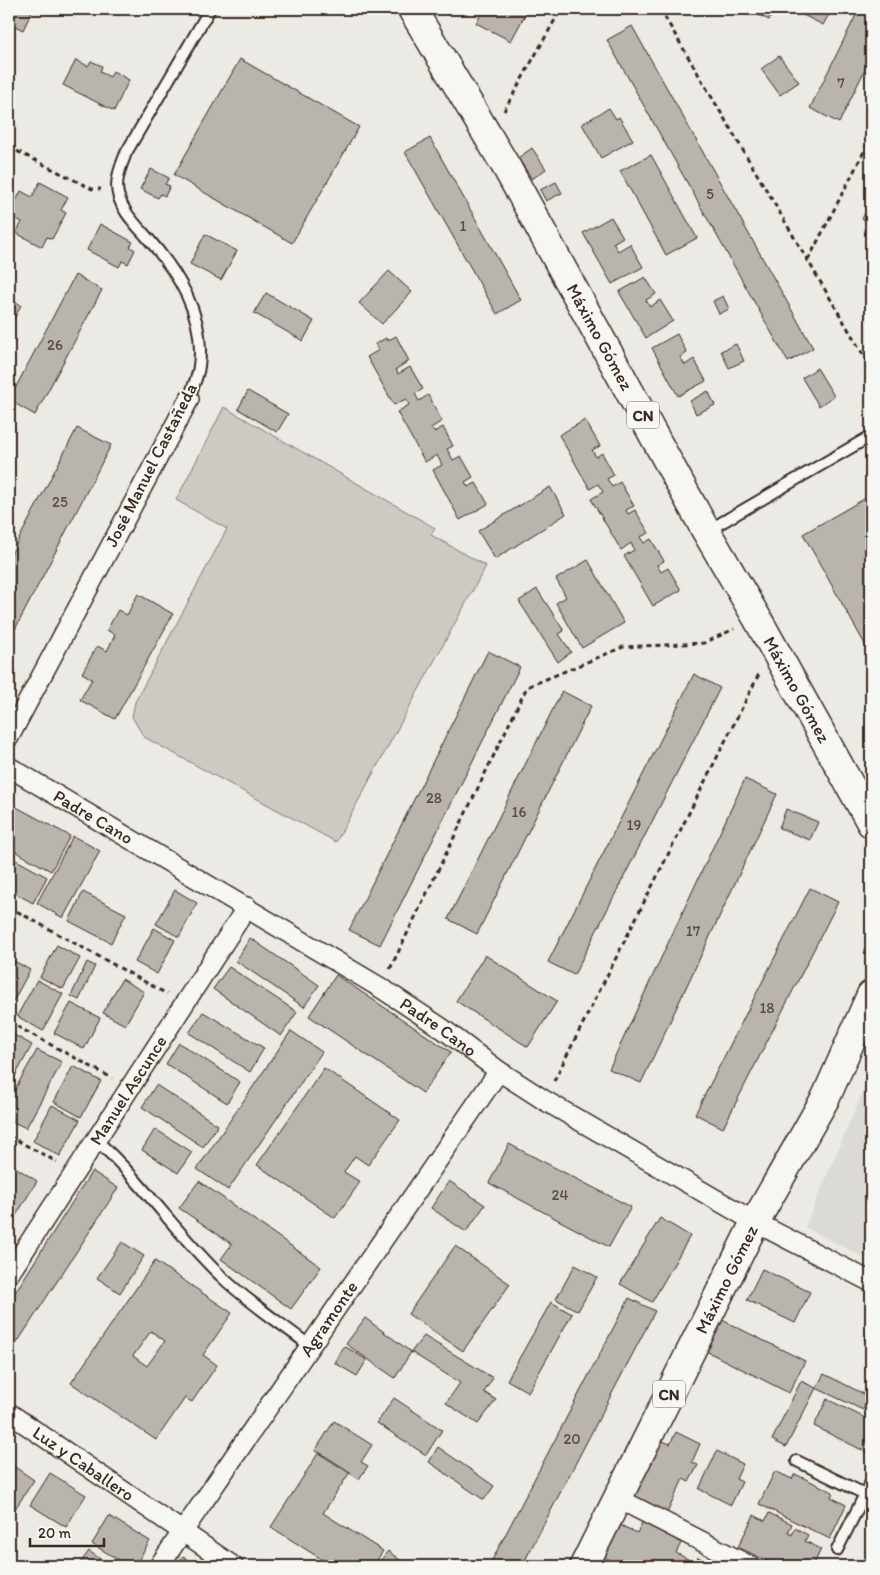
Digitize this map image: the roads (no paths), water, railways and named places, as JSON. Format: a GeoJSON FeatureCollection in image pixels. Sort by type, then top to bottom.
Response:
{"type":"FeatureCollection","features":[{"type":"Feature","properties":{"kind":"main road","name":"Máximo Gómez"},"geometry":{"type":"LineString","coordinates":[[412,9],[507,168],[706,531],[757,618],[871,823]]}},
{"type":"Feature","properties":{"kind":"main road","name":"Máximo Gómez"},"geometry":{"type":"LineString","coordinates":[[584,1566],[756,1222],[826,1096],[871,995]]}},
{"type":"Feature","properties":{"kind":"street","name":"José Manuel Castañeda"},"geometry":{"type":"LineString","coordinates":[[9,737],[189,399]]}},
{"type":"Feature","properties":{"kind":"street","name":"Padre Cano"},"geometry":{"type":"LineString","coordinates":[[9,767],[248,907],[381,988],[499,1071],[544,1100],[756,1222],[871,1282]]}},
{"type":"Feature","properties":{"kind":"street","name":"Manuel Ascunce"},"geometry":{"type":"LineString","coordinates":[[9,1274],[248,907]]}},
{"type":"Feature","properties":{"kind":"street","name":"Agramonte"},"geometry":{"type":"LineString","coordinates":[[159,1566],[499,1071]]}},
{"type":"Feature","properties":{"kind":"street","name":"Luz y Caballero"},"geometry":{"type":"LineString","coordinates":[[9,1412],[233,1566]]}},
{"type":"Feature","properties":{"kind":"street"},"geometry":{"type":"LineString","coordinates":[[617,1498],[750,1566]]}},
{"type":"Feature","properties":{"kind":"lane","name":"José Manuel Castañeda"},"geometry":{"type":"LineString","coordinates":[[189,399],[199,366],[200,335],[194,312],[182,285],[165,258],[129,216],[117,187],[118,173],[126,153],[210,9]]}},
{"type":"Feature","properties":{"kind":"lane"},"geometry":{"type":"LineString","coordinates":[[706,531],[871,436]]}},
{"type":"Feature","properties":{"kind":"lane"},"geometry":{"type":"LineString","coordinates":[[96,1140],[118,1160],[168,1220],[223,1278],[310,1346]]}},
{"type":"Feature","properties":{"kind":"lane"},"geometry":{"type":"LineString","coordinates":[[797,1461],[868,1496]]}},
{"type":"Feature","properties":{"kind":"lane"},"geometry":{"type":"LineString","coordinates":[[837,1550],[868,1496],[871,1482]]}}]}
